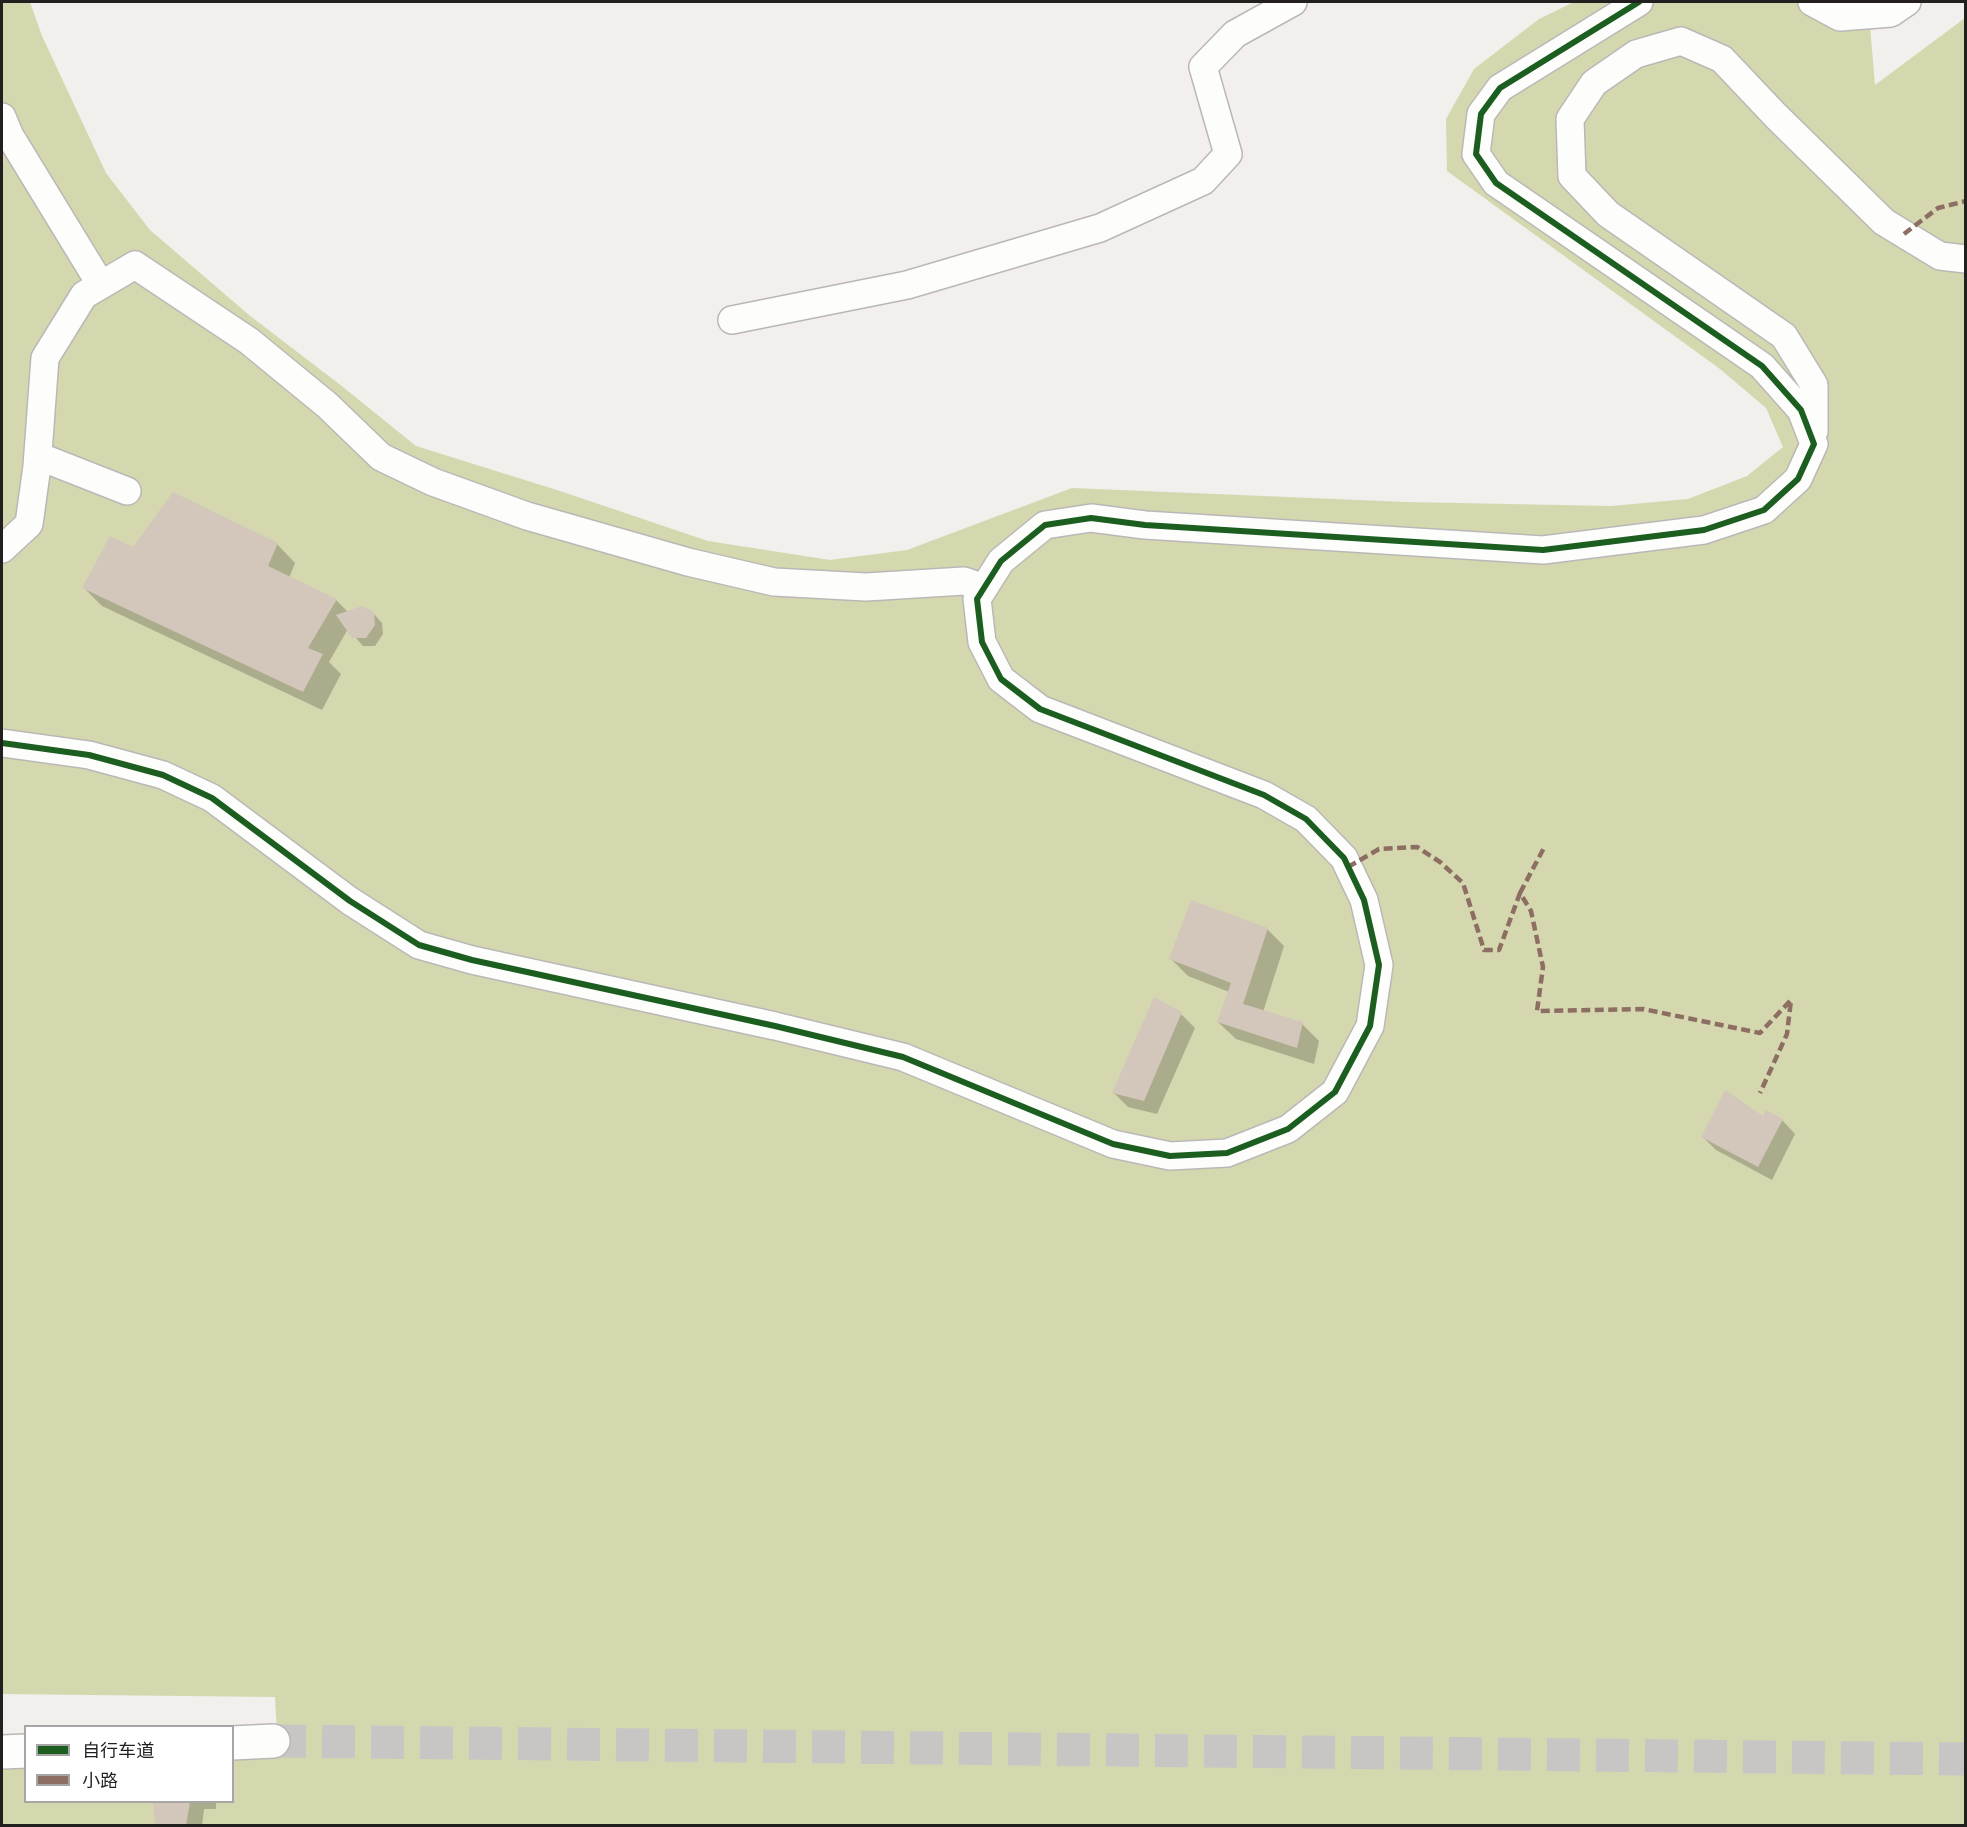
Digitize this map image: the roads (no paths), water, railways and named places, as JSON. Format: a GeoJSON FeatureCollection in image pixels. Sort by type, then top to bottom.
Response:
{"type":"FeatureCollection","features":[{"type":"Feature","properties":{"kind":"highway"},"geometry":{"type":"LineString","coordinates":[[234,1743],[273,1741]]}},
{"type":"Feature","properties":{"kind":"highway"},"geometry":{"type":"LineString","coordinates":[[2,1752],[24,1751]]}},
{"type":"Feature","properties":{"kind":"street"},"geometry":{"type":"LineString","coordinates":[[732,320],[907,285],[952,272],[1100,228],[1203,181],[1228,154],[1203,67],[1235,34],[1293,2]]}},
{"type":"Feature","properties":{"kind":"street"},"geometry":{"type":"LineString","coordinates":[[1639,2],[1500,88],[1481,114],[1476,154],[1496,183],[1762,366],[1801,410],[1814,444]]}},
{"type":"Feature","properties":{"kind":"street"},"geometry":{"type":"LineString","coordinates":[[1812,2],[1840,17],[1891,12],[1907,2]]}},
{"type":"Feature","properties":{"kind":"street"},"geometry":{"type":"LineString","coordinates":[[2,743],[89,755],[164,775],[212,798],[350,901],[419,945],[472,960],[775,1026],[903,1058],[1113,1144],[1170,1156],[1227,1154],[1288,1129],[1335,1092],[1370,1026],[1379,964],[1364,900],[1344,858],[1306,819],[1264,795],[1040,709],[1000,679],[982,642],[977,599],[1001,561],[1045,525],[1091,518],[1145,525],[1543,550],[1704,530],[1764,510],[1798,479],[1814,444],[1814,385],[1784,336],[1608,214],[1572,176],[1570,119],[1594,83],[1636,54],[1681,41],[1722,59],[1776,116],[1884,222],[1940,256],[1965,259]]}},
{"type":"Feature","properties":{"kind":"street"},"geometry":{"type":"LineString","coordinates":[[2,117],[10,136],[101,285]]}},
{"type":"Feature","properties":{"kind":"street"},"geometry":{"type":"LineString","coordinates":[[2,549],[29,524],[38,456],[45,358],[84,295],[135,266],[249,341],[327,405],[381,457],[433,482],[527,516],[688,562],[774,582],[866,587],[964,581],[984,588]]}},
{"type":"Feature","properties":{"kind":"street"},"geometry":{"type":"LineString","coordinates":[[38,456],[127,491]]}},
{"type":"Feature","properties":{"kind":"tunnel"},"geometry":{"type":"LineString","coordinates":[[273,1741],[1966,1759]]}}]}
